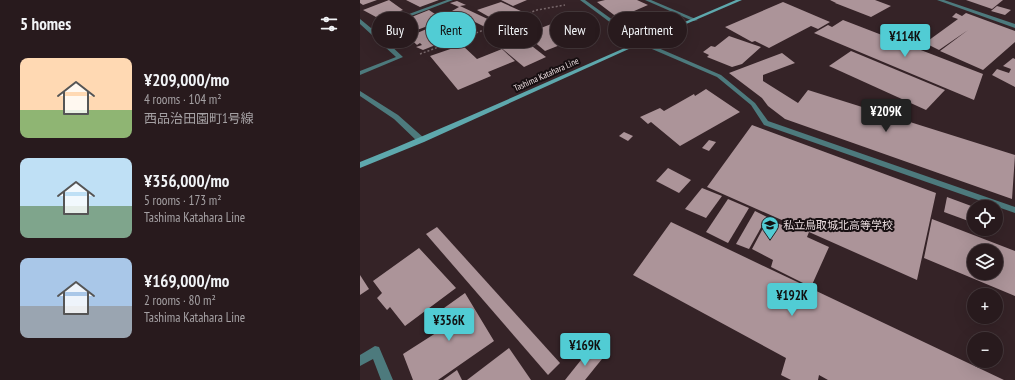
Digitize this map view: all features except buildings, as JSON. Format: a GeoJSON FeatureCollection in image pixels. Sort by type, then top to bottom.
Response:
{"type":"FeatureCollection","features":[{"type":"Feature","properties":{"kind":"main road","name":"Tashima Katahara Line"},"geometry":{"type":"LineString","coordinates":[[687,23],[740,0]]}},
{"type":"Feature","properties":{"kind":"main road","name":"Tashima Katahara Line"},"geometry":{"type":"LineString","coordinates":[[360,165],[421,140],[627,48]]}},
{"type":"Feature","properties":{"kind":"street"},"geometry":{"type":"LineString","coordinates":[[370,30],[451,0]]}},
{"type":"Feature","properties":{"kind":"street"},"geometry":{"type":"LineString","coordinates":[[647,0],[695,20]]}},
{"type":"Feature","properties":{"kind":"street"},"geometry":{"type":"LineString","coordinates":[[940,0],[1012,25],[1015,19]]}},
{"type":"Feature","properties":{"kind":"street"},"geometry":{"type":"LineString","coordinates":[[583,1],[608,19]]}},
{"type":"Feature","properties":{"kind":"street"},"geometry":{"type":"LineString","coordinates":[[360,21],[400,57],[360,73]]}},
{"type":"Feature","properties":{"kind":"street"},"geometry":{"type":"LineString","coordinates":[[654,48],[719,76],[753,104],[766,123],[1015,210]]}},
{"type":"Feature","properties":{"kind":"street"},"geometry":{"type":"LineString","coordinates":[[360,93],[396,117],[421,140]]}},
{"type":"Feature","properties":{"kind":"street"},"geometry":{"type":"LineString","coordinates":[[360,361],[375,351],[387,380]]}},
{"type":"Feature","properties":{"kind":"path"},"geometry":{"type":"LineString","coordinates":[[398,58],[420,55],[538,10],[583,1]]}},
{"type":"Feature","properties":{"kind":"place","name":"私立鳥取城北高等学校"},"geometry":{"type":"Point","coordinates":[770,240]}}]}
